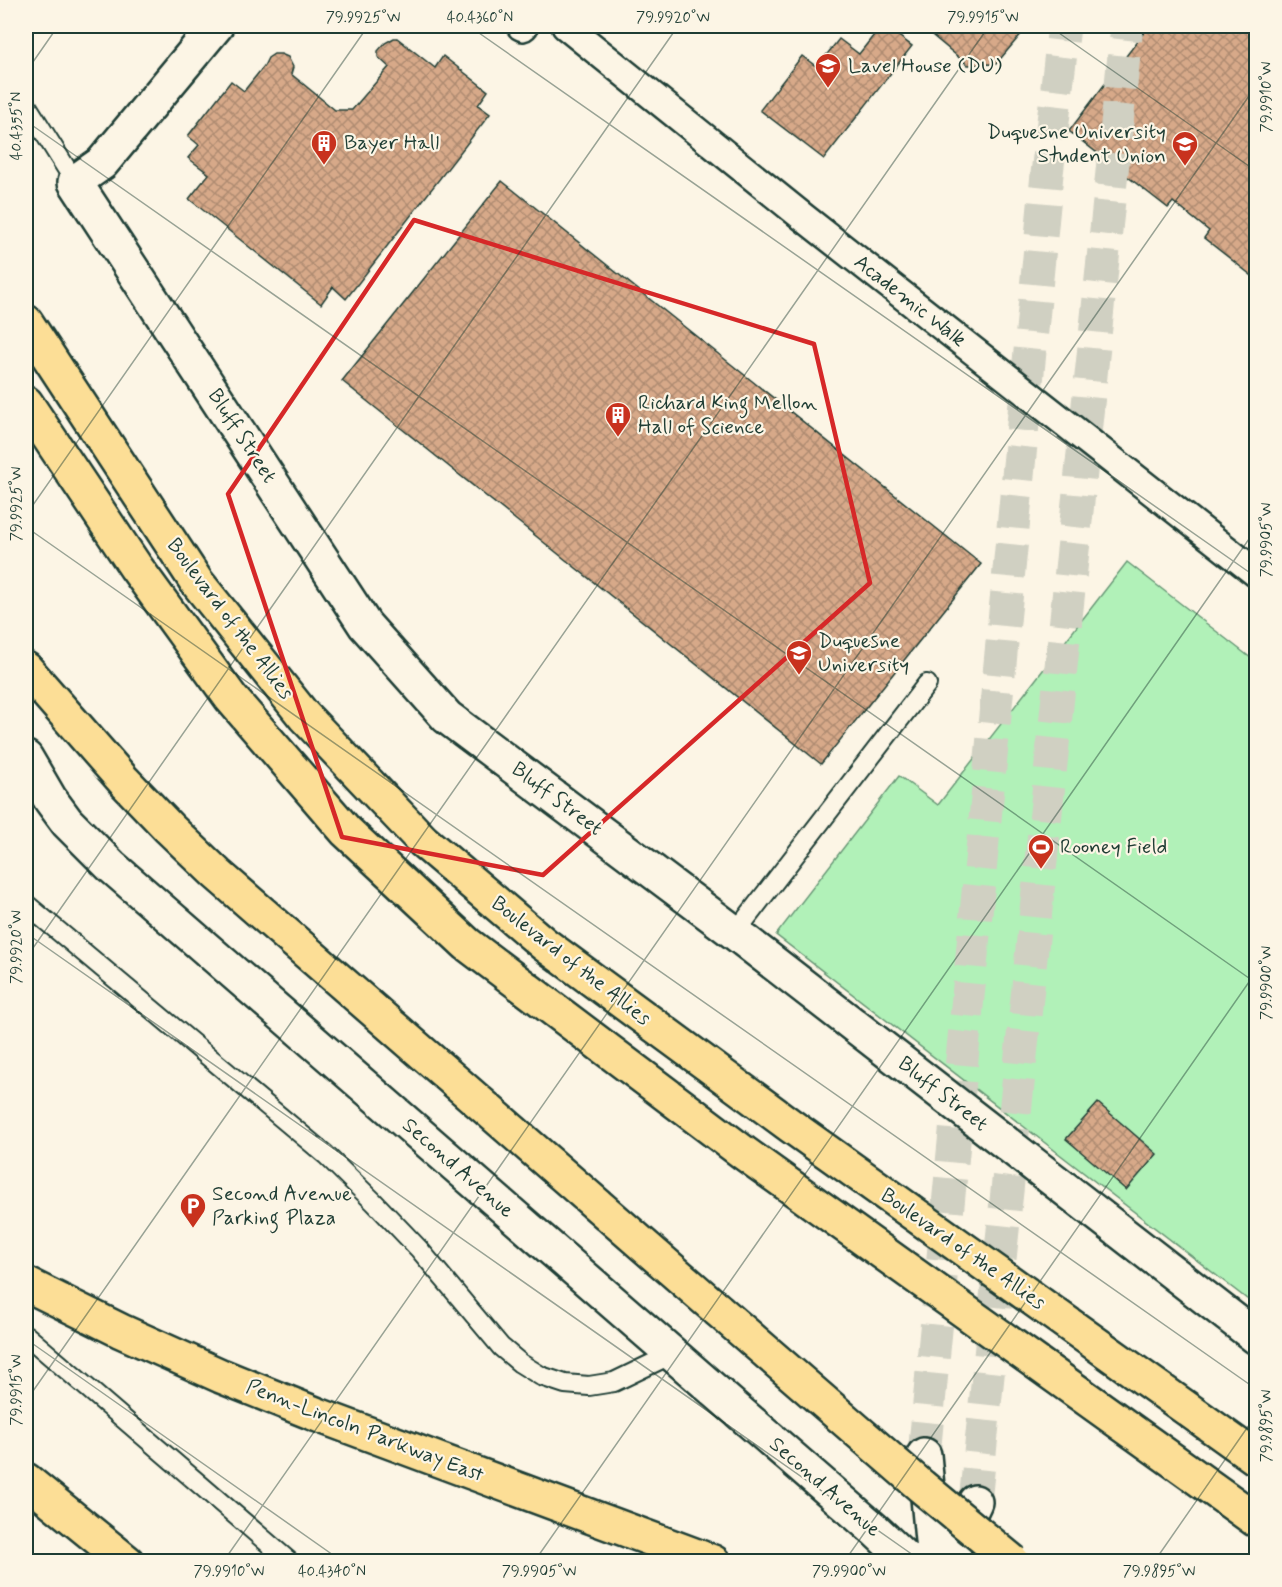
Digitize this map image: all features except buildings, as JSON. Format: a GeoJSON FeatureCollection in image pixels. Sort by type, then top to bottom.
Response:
{"type":"FeatureCollection","features":[{"type":"Feature","properties":{"kind":"highway","name":"Boulevard of the Allies"},"geometry":{"type":"LineString","coordinates":[[26,322],[196,581],[304,716],[423,841],[544,944],[800,1133],[1257,1458]]}},
{"type":"Feature","properties":{"kind":"highway","name":"Boulevard of the Allies"},"geometry":{"type":"LineString","coordinates":[[26,403],[135,566],[231,698],[346,831],[467,944],[744,1153],[1257,1520]]}},
{"type":"Feature","properties":{"kind":"highway"},"geometry":{"type":"LineString","coordinates":[[26,669],[124,781],[217,874],[921,1486],[1013,1562]]}},
{"type":"Feature","properties":{"kind":"highway","name":"Penn-Lincoln Parkway East"},"geometry":{"type":"LineString","coordinates":[[26,1284],[220,1376],[318,1415],[713,1562]]}},
{"type":"Feature","properties":{"kind":"highway"},"geometry":{"type":"LineString","coordinates":[[26,1480],[127,1562]]}},
{"type":"Feature","properties":{"kind":"street"},"geometry":{"type":"LineString","coordinates":[[75,182],[102,163],[216,26]]}},
{"type":"Feature","properties":{"kind":"street","name":"Academic Walk"},"geometry":{"type":"LineString","coordinates":[[566,26],[802,217],[1257,573]]}},
{"type":"Feature","properties":{"kind":"street","name":"Bluff Street"},"geometry":{"type":"LineString","coordinates":[[75,182],[365,625],[447,717],[735,933],[1257,1337]]}},
{"type":"Feature","properties":{"kind":"street","name":"Second Avenue"},"geometry":{"type":"LineString","coordinates":[[26,758],[50,799],[67,822],[111,866],[909,1562]]}},
{"type":"Feature","properties":{"kind":"street"},"geometry":{"type":"LineString","coordinates":[[924,1455],[934,1562]]}},
{"type":"Feature","properties":{"kind":"street"},"geometry":{"type":"LineString","coordinates":[[947,1562],[975,1502]]}},
{"type":"Feature","properties":{"kind":"lane","name":"Bluff Street"},"geometry":{"type":"LineString","coordinates":[[26,104],[75,182]]}},
{"type":"Feature","properties":{"kind":"lane"},"geometry":{"type":"LineString","coordinates":[[735,933],[927,684]]}},
{"type":"Feature","properties":{"kind":"lane"},"geometry":{"type":"LineString","coordinates":[[26,904],[326,1155],[419,1249],[501,1347],[520,1364],[541,1376],[565,1384],[589,1386],[614,1382],[672,1354]]}},
{"type":"Feature","properties":{"kind":"lane"},"geometry":{"type":"LineString","coordinates":[[26,1335],[290,1562]]}},
{"type":"Feature","properties":{"kind":"highlighted area"},"geometry":{"type":"Polygon","coordinates":[[[414,220],[814,344],[870,583],[543,875],[342,837],[228,494],[414,220]]]}},
{"type":"Feature","properties":{"kind":"green space","name":"Rooney Field"},"geometry":{"type":"Polygon","coordinates":[[[1127,562],[1256,662],[1256,1306],[776,935],[899,776],[938,805],[1127,562]]]}},
{"type":"Feature","properties":{"kind":"tunnel"},"geometry":{"type":"LineString","coordinates":[[924,1455],[1047,174],[1064,26]]}},
{"type":"Feature","properties":{"kind":"tunnel"},"geometry":{"type":"LineString","coordinates":[[975,1502],[1127,26]]}},
{"type":"Feature","properties":{"kind":"place","name":"Lavel House (DU)"},"geometry":{"type":"Point","coordinates":[828,89]}},
{"type":"Feature","properties":{"kind":"place","name":"Bayer Hall"},"geometry":{"type":"Point","coordinates":[324,166]}},
{"type":"Feature","properties":{"kind":"place","name":"Duquesne University Student Union"},"geometry":{"type":"Point","coordinates":[1185,167]}},
{"type":"Feature","properties":{"kind":"place","name":"Richard King Mellon Hall of Science"},"geometry":{"type":"Point","coordinates":[618,438]}},
{"type":"Feature","properties":{"kind":"place","name":"Duquesne University"},"geometry":{"type":"Point","coordinates":[799,676]}},
{"type":"Feature","properties":{"kind":"place","name":"Rooney Field"},"geometry":{"type":"Point","coordinates":[1041,870]}},
{"type":"Feature","properties":{"kind":"place","name":"Second Avenue Parking Plaza"},"geometry":{"type":"Point","coordinates":[193,1229]}}]}
